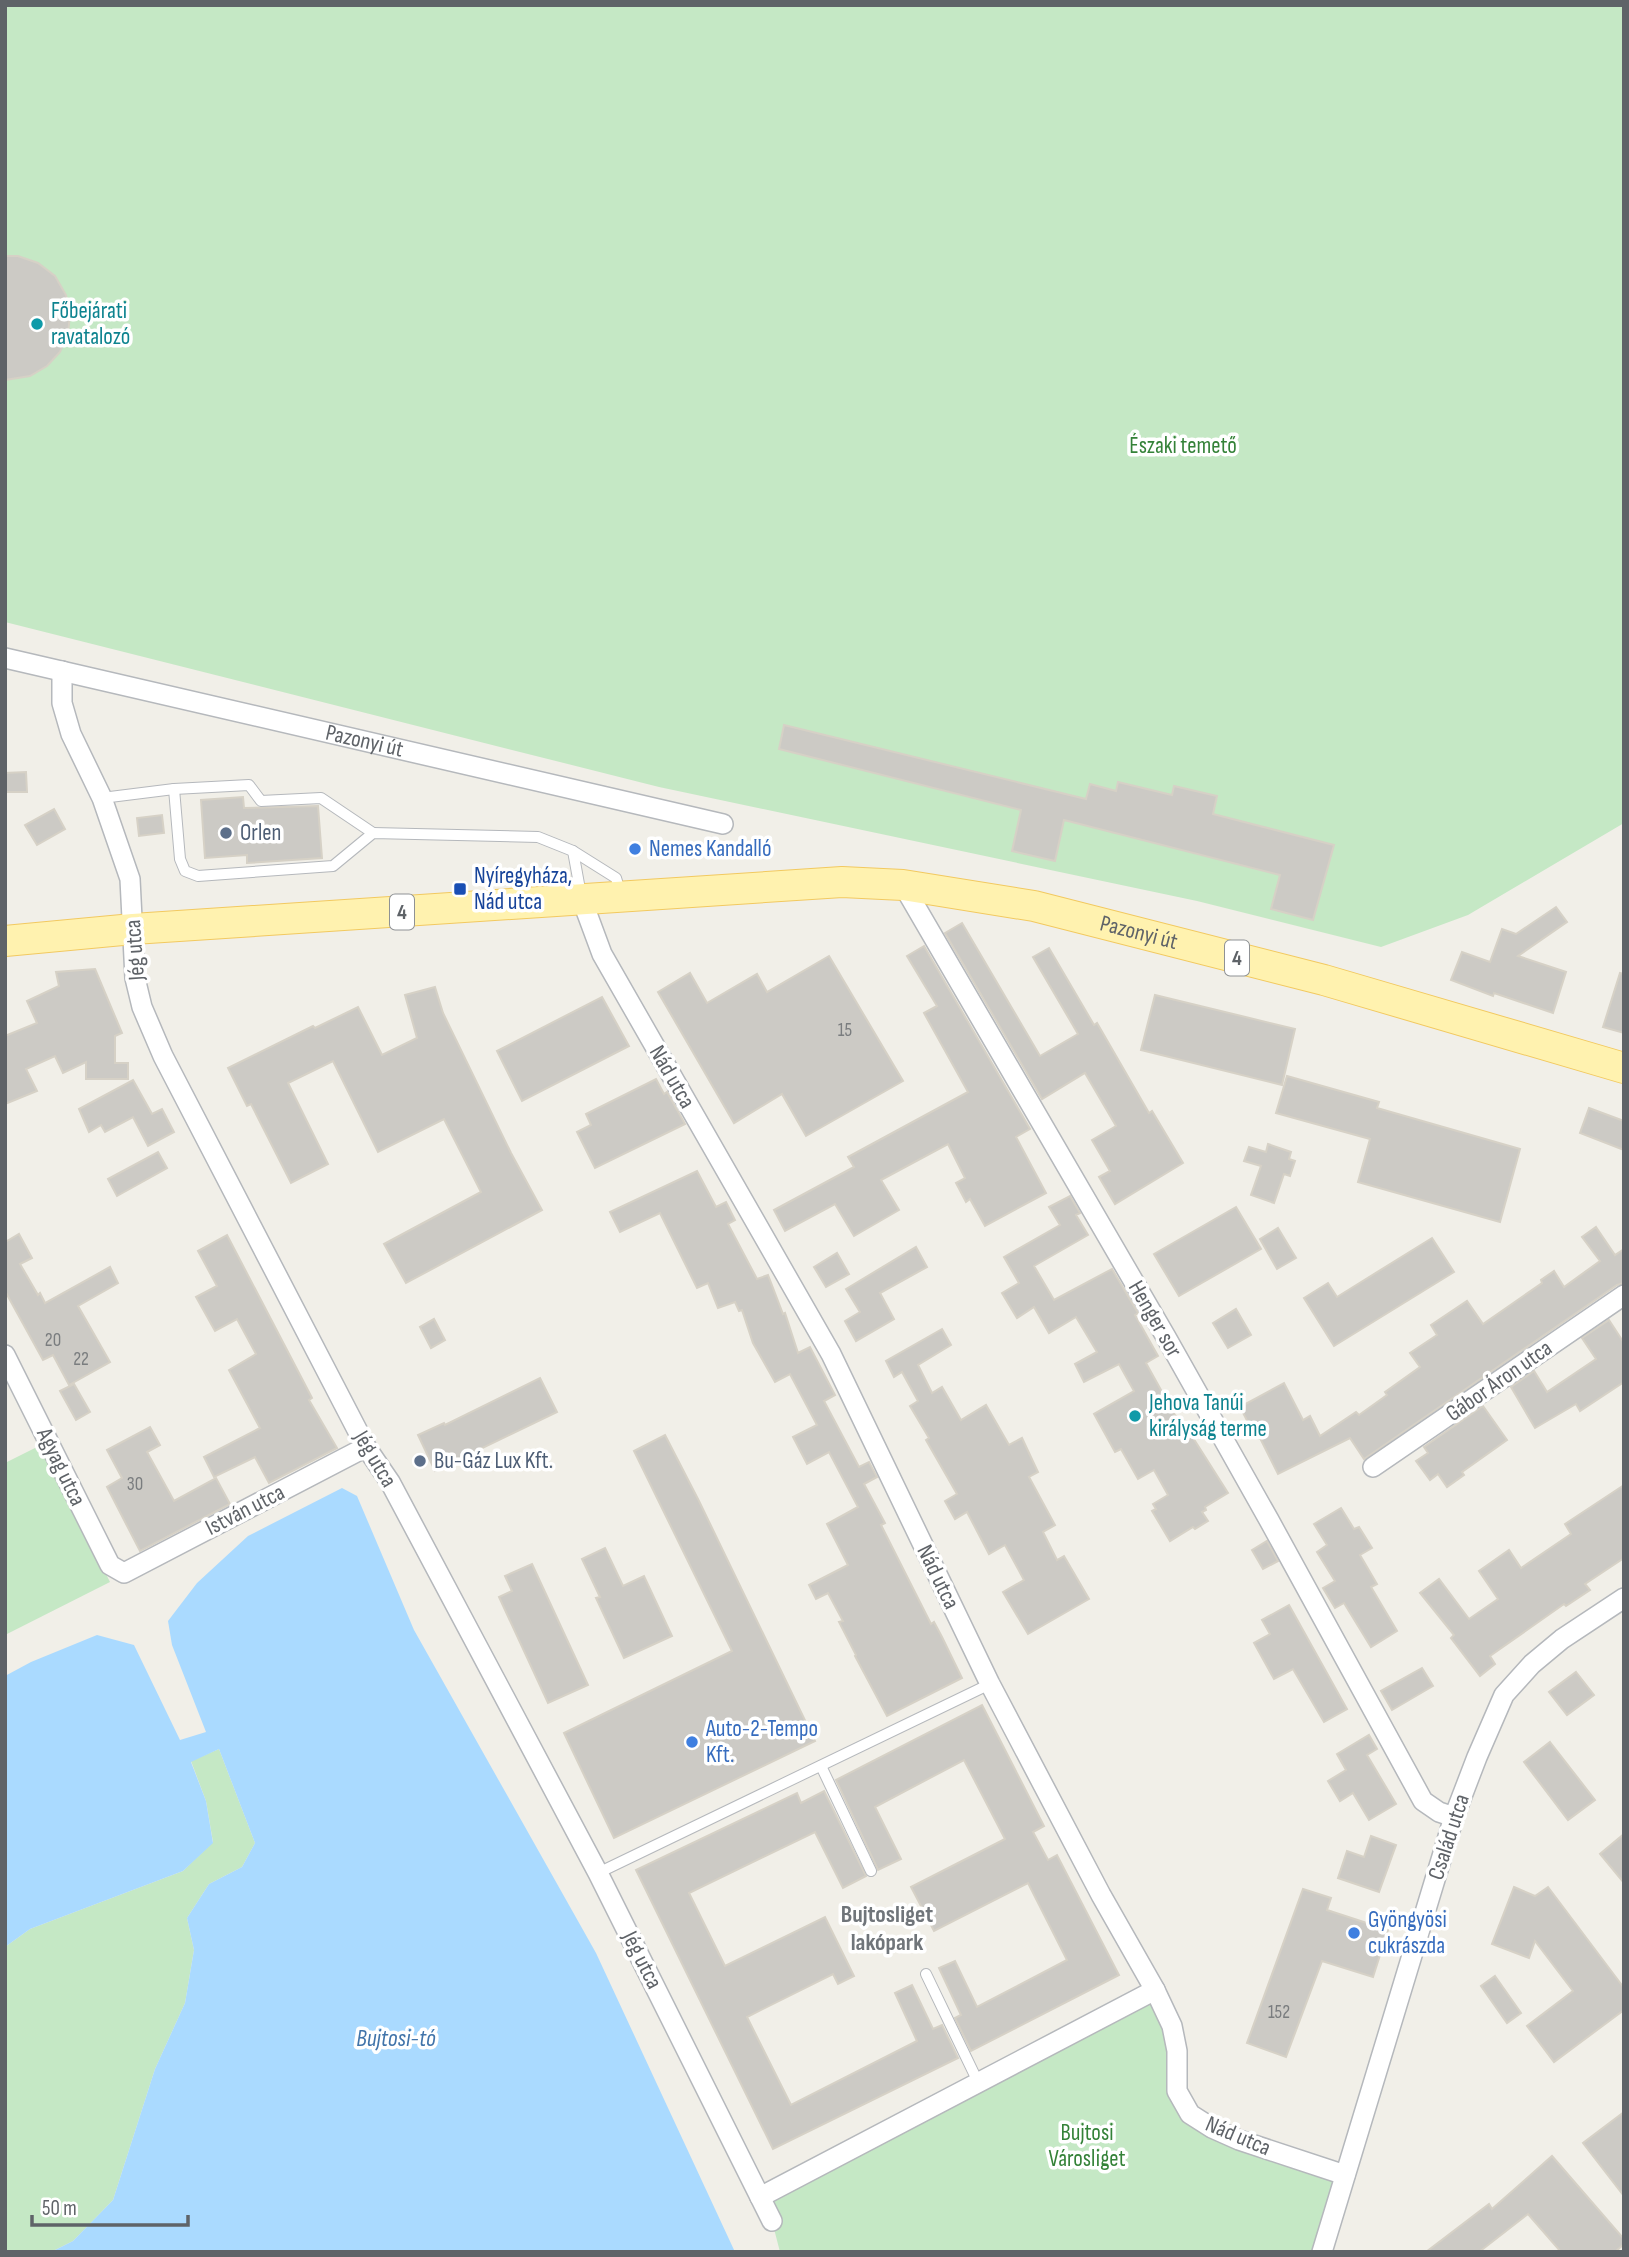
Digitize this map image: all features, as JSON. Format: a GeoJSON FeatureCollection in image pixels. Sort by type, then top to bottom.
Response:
{"type":"FeatureCollection","features":[{"type":"Feature","properties":{"kind":"main road","name":"Pazonyi út"},"geometry":{"type":"LineString","coordinates":[[629,897],[842,882],[902,886],[985,897],[1048,910],[1324,981],[1624,1069]]}},
{"type":"Feature","properties":{"kind":"main road","name":"4"},"geometry":{"type":"LineString","coordinates":[[5,941],[133,929],[629,897]]}},
{"type":"Feature","properties":{"kind":"street","name":"Pazonyi út"},"geometry":{"type":"LineString","coordinates":[[5,659],[723,824]]}},
{"type":"Feature","properties":{"kind":"street","name":"Jég utca"},"geometry":{"type":"LineString","coordinates":[[62,671],[62,703],[71,734],[102,798],[130,879],[135,978],[142,1007],[163,1056],[366,1447],[390,1482],[598,1874],[772,2221]]}},
{"type":"Feature","properties":{"kind":"street","name":"Henger sor"},"geometry":{"type":"LineString","coordinates":[[902,886],[1179,1360],[1423,1801],[1454,1817]]}},
{"type":"Feature","properties":{"kind":"street","name":"Nád utca"},"geometry":{"type":"LineString","coordinates":[[582,900],[602,954],[831,1354],[990,1684],[1155,1990],[1172,2026],[1177,2051],[1177,2091],[1191,2114],[1212,2128],[1239,2140],[1345,2175]]}},
{"type":"Feature","properties":{"kind":"street","name":"Gábor Áron utca"},"geometry":{"type":"LineString","coordinates":[[1373,1467],[1624,1295]]}},
{"type":"Feature","properties":{"kind":"street","name":"Agyag utca"},"geometry":{"type":"LineString","coordinates":[[5,1355],[110,1565],[124,1573]]}},
{"type":"Feature","properties":{"kind":"street","name":"István utca"},"geometry":{"type":"LineString","coordinates":[[124,1573],[366,1447]]}},
{"type":"Feature","properties":{"kind":"street","name":"Család utca"},"geometry":{"type":"LineString","coordinates":[[1322,2252],[1454,1817],[1504,1695],[1532,1664],[1562,1639],[1624,1598]]}},
{"type":"Feature","properties":{"kind":"street"},"geometry":{"type":"LineString","coordinates":[[760,2197],[1155,1990]]}},
{"type":"Feature","properties":{"kind":"lane"},"geometry":{"type":"LineString","coordinates":[[102,798],[174,789],[249,785],[261,801],[321,798],[373,833],[538,837],[573,851],[616,878],[620,888],[629,897]]}},
{"type":"Feature","properties":{"kind":"lane"},"geometry":{"type":"LineString","coordinates":[[174,789],[180,859],[185,872],[198,876],[333,866],[373,833]]}},
{"type":"Feature","properties":{"kind":"lane"},"geometry":{"type":"LineString","coordinates":[[573,851],[582,900]]}},
{"type":"Feature","properties":{"kind":"lane"},"geometry":{"type":"LineString","coordinates":[[598,1874],[990,1684]]}},
{"type":"Feature","properties":{"kind":"lane"},"geometry":{"type":"LineString","coordinates":[[821,1766],[870,1871]]}},
{"type":"Feature","properties":{"kind":"lane"},"geometry":{"type":"LineString","coordinates":[[926,1974],[979,2084]]}},
{"type":"Feature","properties":{"kind":"green space","name":"Északi temető"},"geometry":{"type":"Polygon","coordinates":[[[5,5],[1624,5],[1624,823],[1468,915],[1381,947],[1197,901],[659,787],[5,622],[5,5]]]}},
{"type":"Feature","properties":{"kind":"green space"},"geometry":{"type":"Polygon","coordinates":[[[41,1445],[110,1582],[5,1635],[5,1463],[41,1445]]]}},
{"type":"Feature","properties":{"kind":"green space"},"geometry":{"type":"Polygon","coordinates":[[[219,1749],[255,1843],[242,1867],[209,1884],[187,1918],[194,1950],[185,2003],[155,2069],[113,2200],[73,2241],[51,2252],[5,2252],[5,1947],[30,1929],[183,1871],[213,1842],[206,1801],[191,1761],[219,1749]]]}},
{"type":"Feature","properties":{"kind":"green space","name":"Bujtosi Városliget"},"geometry":{"type":"Polygon","coordinates":[[[1155,1990],[1191,2114],[1345,2175],[1321,2252],[780,2252],[772,2221],[760,2197],[1155,1990]]]}},
{"type":"Feature","properties":{"kind":"water","name":"Bujtosi-tó"},"geometry":{"type":"Polygon","coordinates":[[[342,1488],[357,1496],[414,1630],[596,1953],[735,2252],[51,2252],[73,2241],[113,2200],[155,2069],[185,2003],[194,1950],[187,1918],[209,1884],[242,1867],[255,1843],[219,1749],[191,1762],[206,1801],[213,1843],[183,1871],[30,1929],[5,1947],[5,1676],[31,1662],[97,1635],[134,1645],[180,1740],[206,1732],[172,1645],[168,1621],[197,1583],[248,1536],[342,1488]]]}},
{"type":"Feature","properties":{"kind":"building","name":"Főbejárati ravatalozó"},"geometry":{"type":"Polygon","coordinates":[[[5,256],[18,256],[38,263],[55,276],[66,295],[70,314],[68,334],[60,352],[47,366],[30,376],[5,380],[5,256]]]}},
{"type":"Feature","properties":{"kind":"building"},"geometry":{"type":"Polygon","coordinates":[[[784,725],[1086,799],[1090,784],[1116,791],[1118,782],[1172,795],[1174,786],[1217,796],[1213,814],[1334,845],[1313,920],[1271,909],[1280,875],[1064,820],[1055,861],[1012,851],[1021,810],[779,749],[784,725]]]}},
{"type":"Feature","properties":{"kind":"building"},"geometry":{"type":"Polygon","coordinates":[[[26,772],[27,792],[5,792],[5,773],[26,772]]]}},
{"type":"Feature","properties":{"kind":"building"},"geometry":{"type":"Polygon","coordinates":[[[243,797],[244,808],[318,806],[322,858],[247,863],[247,855],[205,858],[201,800],[243,797]]]}},
{"type":"Feature","properties":{"kind":"building"},"geometry":{"type":"Polygon","coordinates":[[[54,809],[65,829],[37,845],[25,825],[54,809]]]}},
{"type":"Feature","properties":{"kind":"building"},"geometry":{"type":"Polygon","coordinates":[[[162,815],[164,833],[139,836],[137,818],[162,815]]]}},
{"type":"Feature","properties":{"kind":"building"},"geometry":{"type":"Polygon","coordinates":[[[1556,907],[1567,922],[1518,956],[1566,972],[1553,1013],[1494,993],[1493,996],[1451,980],[1462,952],[1490,962],[1502,929],[1516,934],[1556,907]]]}},
{"type":"Feature","properties":{"kind":"building"},"geometry":{"type":"Polygon","coordinates":[[[962,923],[1040,1056],[1078,1034],[1033,957],[1049,948],[1094,1025],[1097,1023],[1149,1113],[1152,1111],[1183,1163],[1115,1204],[1099,1177],[1110,1171],[1092,1140],[1116,1126],[1085,1073],[1042,1099],[945,933],[962,923]]]}},
{"type":"Feature","properties":{"kind":"building"},"geometry":{"type":"Polygon","coordinates":[[[924,946],[1030,1129],[1016,1137],[1046,1193],[985,1226],[970,1199],[966,1202],[956,1183],[965,1178],[948,1144],[881,1180],[899,1210],[854,1236],[835,1204],[785,1231],[774,1210],[854,1167],[848,1157],[968,1092],[924,1013],[937,1006],[907,956],[924,946]]]}},
{"type":"Feature","properties":{"kind":"building"},"geometry":{"type":"Polygon","coordinates":[[[829,956],[903,1081],[806,1136],[782,1094],[734,1123],[658,992],[690,973],[707,1003],[757,974],[767,992],[829,956]]]}},
{"type":"Feature","properties":{"kind":"building"},"geometry":{"type":"Polygon","coordinates":[[[95,969],[122,1033],[115,1036],[115,1063],[128,1063],[128,1079],[86,1079],[86,1062],[63,1073],[55,1056],[26,1069],[37,1091],[5,1104],[5,1036],[37,1023],[27,1001],[59,986],[56,972],[95,969]]]}},
{"type":"Feature","properties":{"kind":"building"},"geometry":{"type":"Polygon","coordinates":[[[1620,973],[1624,974],[1624,1033],[1603,1027],[1620,973]]]}},
{"type":"Feature","properties":{"kind":"building"},"geometry":{"type":"Polygon","coordinates":[[[435,987],[443,1013],[511,1153],[542,1210],[406,1283],[384,1244],[481,1192],[444,1119],[378,1152],[333,1061],[288,1083],[328,1164],[291,1183],[251,1104],[247,1106],[228,1068],[358,1007],[382,1055],[417,1038],[405,995],[435,987]]]}},
{"type":"Feature","properties":{"kind":"building"},"geometry":{"type":"Polygon","coordinates":[[[1155,995],[1295,1029],[1282,1085],[1141,1050],[1155,995]]]}},
{"type":"Feature","properties":{"kind":"building"},"geometry":{"type":"Polygon","coordinates":[[[602,997],[629,1046],[522,1101],[497,1051],[602,997]]]}},
{"type":"Feature","properties":{"kind":"building"},"geometry":{"type":"Polygon","coordinates":[[[1287,1076],[1379,1102],[1377,1108],[1520,1149],[1500,1222],[1358,1182],[1370,1139],[1276,1113],[1287,1076]]]}},
{"type":"Feature","properties":{"kind":"building"},"geometry":{"type":"Polygon","coordinates":[[[656,1079],[664,1094],[667,1092],[685,1124],[595,1168],[577,1132],[591,1125],[586,1114],[656,1079]]]}},
{"type":"Feature","properties":{"kind":"building"},"geometry":{"type":"Polygon","coordinates":[[[133,1080],[152,1114],[162,1109],[174,1132],[148,1146],[133,1117],[105,1132],[101,1125],[89,1132],[79,1109],[133,1080]]]}},
{"type":"Feature","properties":{"kind":"building"},"geometry":{"type":"Polygon","coordinates":[[[1589,1108],[1624,1121],[1624,1150],[1580,1133],[1589,1108]]]}},
{"type":"Feature","properties":{"kind":"building"},"geometry":{"type":"Polygon","coordinates":[[[1268,1144],[1291,1152],[1289,1159],[1295,1161],[1290,1176],[1284,1174],[1274,1203],[1251,1195],[1261,1166],[1244,1161],[1249,1147],[1266,1152],[1268,1144]]]}},
{"type":"Feature","properties":{"kind":"building"},"geometry":{"type":"Polygon","coordinates":[[[158,1152],[167,1168],[117,1196],[108,1179],[158,1152]]]}},
{"type":"Feature","properties":{"kind":"building"},"geometry":{"type":"Polygon","coordinates":[[[697,1171],[716,1207],[726,1202],[735,1220],[728,1224],[757,1279],[768,1275],[783,1314],[785,1313],[798,1353],[810,1347],[835,1395],[824,1401],[859,1467],[869,1462],[877,1477],[864,1484],[885,1523],[881,1525],[931,1624],[934,1622],[962,1678],[887,1716],[855,1656],[839,1622],[843,1621],[828,1593],[816,1599],[809,1585],[848,1565],[827,1524],[858,1507],[829,1452],[807,1464],[793,1437],[817,1425],[790,1374],[775,1382],[753,1343],[742,1310],[739,1311],[735,1302],[718,1308],[708,1283],[697,1288],[660,1213],[620,1232],[610,1212],[697,1171]]]}},
{"type":"Feature","properties":{"kind":"building"},"geometry":{"type":"Polygon","coordinates":[[[1070,1196],[1080,1213],[1076,1215],[1088,1235],[1034,1266],[1054,1300],[1112,1269],[1138,1313],[1135,1315],[1158,1356],[1146,1363],[1186,1435],[1190,1433],[1228,1493],[1205,1507],[1206,1510],[1202,1512],[1208,1521],[1170,1541],[1152,1511],[1156,1509],[1153,1504],[1168,1495],[1154,1470],[1138,1479],[1121,1449],[1115,1452],[1094,1414],[1134,1391],[1119,1364],[1084,1382],[1075,1364],[1097,1352],[1076,1317],[1049,1333],[1034,1307],[1017,1318],[1002,1293],[1019,1283],[1004,1257],[1060,1225],[1049,1207],[1070,1196]]]}},
{"type":"Feature","properties":{"kind":"building"},"geometry":{"type":"Polygon","coordinates":[[[1236,1207],[1261,1249],[1179,1296],[1154,1254],[1236,1207]]]}},
{"type":"Feature","properties":{"kind":"building"},"geometry":{"type":"Polygon","coordinates":[[[1596,1227],[1615,1255],[1624,1249],[1624,1283],[1617,1285],[1364,1459],[1350,1438],[1278,1474],[1257,1432],[1254,1434],[1240,1407],[1284,1383],[1303,1420],[1310,1416],[1320,1436],[1356,1412],[1359,1415],[1420,1367],[1410,1353],[1437,1335],[1431,1325],[1467,1301],[1483,1324],[1542,1283],[1541,1280],[1554,1271],[1564,1287],[1600,1261],[1582,1237],[1596,1227]]]}},
{"type":"Feature","properties":{"kind":"building"},"geometry":{"type":"Polygon","coordinates":[[[1278,1228],[1296,1258],[1277,1269],[1260,1239],[1278,1228]]]}},
{"type":"Feature","properties":{"kind":"building"},"geometry":{"type":"Polygon","coordinates":[[[19,1234],[32,1258],[20,1264],[45,1303],[110,1267],[118,1283],[78,1306],[110,1362],[69,1385],[53,1355],[43,1360],[5,1291],[5,1238],[7,1241],[19,1234]]]}},
{"type":"Feature","properties":{"kind":"building"},"geometry":{"type":"Polygon","coordinates":[[[227,1235],[312,1398],[309,1400],[337,1448],[269,1483],[255,1457],[214,1477],[204,1457],[260,1428],[229,1370],[256,1354],[237,1319],[215,1331],[196,1297],[217,1286],[198,1251],[227,1235]]]}},
{"type":"Feature","properties":{"kind":"building"},"geometry":{"type":"Polygon","coordinates":[[[1432,1238],[1454,1272],[1334,1346],[1304,1298],[1328,1283],[1337,1297],[1432,1238]]]}},
{"type":"Feature","properties":{"kind":"building"},"geometry":{"type":"Polygon","coordinates":[[[916,1247],[927,1267],[880,1293],[894,1319],[856,1341],[845,1321],[860,1312],[846,1289],[916,1247]]]}},
{"type":"Feature","properties":{"kind":"building"},"geometry":{"type":"Polygon","coordinates":[[[837,1253],[849,1274],[826,1287],[814,1267],[837,1253]]]}},
{"type":"Feature","properties":{"kind":"building"},"geometry":{"type":"Polygon","coordinates":[[[1236,1309],[1251,1335],[1228,1348],[1213,1323],[1236,1309]]]}},
{"type":"Feature","properties":{"kind":"building"},"geometry":{"type":"Polygon","coordinates":[[[434,1319],[445,1340],[431,1348],[420,1327],[434,1319]]]}},
{"type":"Feature","properties":{"kind":"building"},"geometry":{"type":"Polygon","coordinates":[[[1609,1320],[1624,1343],[1624,1382],[1580,1411],[1576,1404],[1535,1428],[1511,1387],[1534,1371],[1547,1392],[1596,1359],[1582,1338],[1609,1320]]]}},
{"type":"Feature","properties":{"kind":"building"},"geometry":{"type":"Polygon","coordinates":[[[942,1329],[951,1345],[918,1365],[932,1393],[942,1387],[961,1420],[986,1405],[1009,1445],[1022,1438],[1038,1472],[1029,1477],[1055,1525],[1043,1532],[1057,1560],[1064,1556],[1089,1599],[1028,1634],[1003,1592],[1024,1580],[1005,1545],[989,1554],[967,1512],[955,1519],[945,1501],[957,1494],[910,1406],[918,1401],[902,1372],[894,1377],[886,1361],[942,1329]]]}},
{"type":"Feature","properties":{"kind":"building"},"geometry":{"type":"Polygon","coordinates":[[[540,1378],[557,1412],[435,1471],[418,1435],[444,1423],[445,1425],[540,1378]]]}},
{"type":"Feature","properties":{"kind":"building"},"geometry":{"type":"Polygon","coordinates":[[[74,1384],[90,1412],[76,1420],[60,1391],[74,1384]]]}},
{"type":"Feature","properties":{"kind":"building"},"geometry":{"type":"Polygon","coordinates":[[[1483,1406],[1507,1440],[1462,1472],[1464,1475],[1447,1487],[1438,1474],[1430,1480],[1416,1461],[1428,1453],[1424,1447],[1483,1406]]]}},
{"type":"Feature","properties":{"kind":"building"},"geometry":{"type":"Polygon","coordinates":[[[150,1427],[160,1445],[147,1452],[174,1501],[216,1478],[230,1504],[140,1551],[107,1487],[122,1478],[107,1450],[150,1427]]]}},
{"type":"Feature","properties":{"kind":"building"},"geometry":{"type":"Polygon","coordinates":[[[665,1435],[815,1741],[614,1838],[564,1733],[732,1651],[634,1451],[665,1435]]]}},
{"type":"Feature","properties":{"kind":"building"},"geometry":{"type":"Polygon","coordinates":[[[1624,1485],[1624,1558],[1585,1584],[1590,1590],[1566,1606],[1564,1604],[1490,1656],[1495,1664],[1480,1676],[1451,1638],[1454,1635],[1420,1593],[1439,1579],[1469,1619],[1498,1599],[1479,1571],[1509,1550],[1521,1568],[1571,1534],[1565,1524],[1624,1485]]]}},
{"type":"Feature","properties":{"kind":"building"},"geometry":{"type":"Polygon","coordinates":[[[1341,1508],[1354,1529],[1359,1527],[1372,1548],[1360,1555],[1377,1584],[1371,1587],[1397,1631],[1371,1647],[1344,1603],[1335,1608],[1323,1588],[1335,1581],[1317,1552],[1327,1545],[1314,1524],[1341,1508]]]}},
{"type":"Feature","properties":{"kind":"building"},"geometry":{"type":"Polygon","coordinates":[[[1267,1541],[1278,1561],[1263,1569],[1252,1550],[1267,1541]]]}},
{"type":"Feature","properties":{"kind":"building"},"geometry":{"type":"Polygon","coordinates":[[[605,1548],[623,1586],[644,1576],[672,1636],[624,1658],[596,1598],[600,1597],[582,1559],[605,1548]]]}},
{"type":"Feature","properties":{"kind":"building"},"geometry":{"type":"Polygon","coordinates":[[[532,1564],[588,1685],[548,1703],[499,1597],[512,1591],[505,1576],[532,1564]]]}},
{"type":"Feature","properties":{"kind":"building"},"geometry":{"type":"Polygon","coordinates":[[[1289,1605],[1347,1709],[1324,1722],[1293,1669],[1274,1679],[1254,1643],[1270,1634],[1262,1620],[1289,1605]]]}},
{"type":"Feature","properties":{"kind":"building"},"geometry":{"type":"Polygon","coordinates":[[[1422,1668],[1433,1686],[1392,1710],[1381,1691],[1422,1668]]]}},
{"type":"Feature","properties":{"kind":"building"},"geometry":{"type":"Polygon","coordinates":[[[1576,1672],[1594,1695],[1567,1715],[1549,1692],[1576,1672]]]}},
{"type":"Feature","properties":{"kind":"building"},"geometry":{"type":"Polygon","coordinates":[[[982,1705],[1044,1826],[1033,1832],[1048,1860],[1057,1855],[1119,1975],[971,2051],[955,2018],[961,2015],[939,1968],[955,1961],[977,2007],[1067,1960],[1028,1883],[934,1931],[911,1887],[1005,1839],[964,1760],[875,1807],[901,1859],[878,1870],[836,1780],[982,1705]]]}},
{"type":"Feature","properties":{"kind":"building"},"geometry":{"type":"Polygon","coordinates":[[[1369,1735],[1377,1749],[1367,1755],[1396,1804],[1369,1820],[1353,1793],[1340,1801],[1328,1781],[1346,1770],[1337,1754],[1369,1735]]]}},
{"type":"Feature","properties":{"kind":"building"},"geometry":{"type":"Polygon","coordinates":[[[1550,1742],[1595,1800],[1568,1820],[1524,1762],[1550,1742]]]}},
{"type":"Feature","properties":{"kind":"building"},"geometry":{"type":"Polygon","coordinates":[[[824,1791],[866,1876],[843,1888],[815,1832],[689,1893],[725,1966],[825,1917],[854,1976],[838,1984],[833,1974],[747,2017],[791,2105],[917,2041],[895,1993],[912,1985],[933,2029],[942,2025],[958,2058],[773,2149],[636,1870],[797,1793],[801,1803],[824,1791]]]}},
{"type":"Feature","properties":{"kind":"building"},"geometry":{"type":"Polygon","coordinates":[[[1624,1834],[1624,1883],[1600,1854],[1624,1834]]]}},
{"type":"Feature","properties":{"kind":"building"},"geometry":{"type":"Polygon","coordinates":[[[1371,1836],[1396,1845],[1379,1892],[1338,1878],[1347,1851],[1364,1857],[1371,1836]]]}},
{"type":"Feature","properties":{"kind":"building"},"geometry":{"type":"Polygon","coordinates":[[[1514,1887],[1535,1896],[1548,1887],[1624,1988],[1624,2010],[1554,2062],[1527,2026],[1573,1991],[1535,1941],[1529,1958],[1492,1944],[1514,1887]]]}},
{"type":"Feature","properties":{"kind":"building"},"geometry":{"type":"Polygon","coordinates":[[[1303,1889],[1331,1898],[1327,1910],[1388,1930],[1373,1977],[1322,1961],[1286,2057],[1247,2043],[1303,1889]]]}},
{"type":"Feature","properties":{"kind":"building"},"geometry":{"type":"Polygon","coordinates":[[[1495,1976],[1521,2013],[1507,2023],[1481,1986],[1495,1976]]]}},
{"type":"Feature","properties":{"kind":"building"},"geometry":{"type":"Polygon","coordinates":[[[1624,2112],[1624,2196],[1583,2143],[1624,2112]]]}},
{"type":"Feature","properties":{"kind":"building"},"geometry":{"type":"Polygon","coordinates":[[[1552,2156],[1624,2239],[1624,2244],[1615,2252],[1561,2252],[1528,2214],[1479,2252],[1426,2252],[1489,2204],[1492,2209],[1552,2156]]]}},
{"type":"Feature","properties":{"kind":"place","name":"Főbejárati ravatalozó"},"geometry":{"type":"Point","coordinates":[37,324]}},
{"type":"Feature","properties":{"kind":"place","name":"Orlen"},"geometry":{"type":"Point","coordinates":[226,833]}},
{"type":"Feature","properties":{"kind":"place","name":"Nemes Kandalló"},"geometry":{"type":"Point","coordinates":[635,849]}},
{"type":"Feature","properties":{"kind":"place","name":"Nyíregyháza, Nád utca"},"geometry":{"type":"Point","coordinates":[460,889]}},
{"type":"Feature","properties":{"kind":"place","name":"Jehova Tanúi királyság terme"},"geometry":{"type":"Point","coordinates":[1135,1416]}},
{"type":"Feature","properties":{"kind":"place","name":"Bu-Gáz Lux Kft."},"geometry":{"type":"Point","coordinates":[420,1461]}},
{"type":"Feature","properties":{"kind":"place","name":"Auto-2-Tempo Kft."},"geometry":{"type":"Point","coordinates":[692,1742]}},
{"type":"Feature","properties":{"kind":"place","name":"Gyöngyösi cukrászda"},"geometry":{"type":"Point","coordinates":[1354,1933]}},
{"type":"Feature","properties":{"kind":"district","name":"Bujtosliget lakópark"},"geometry":{"type":"Point","coordinates":[887,1928]}}]}
